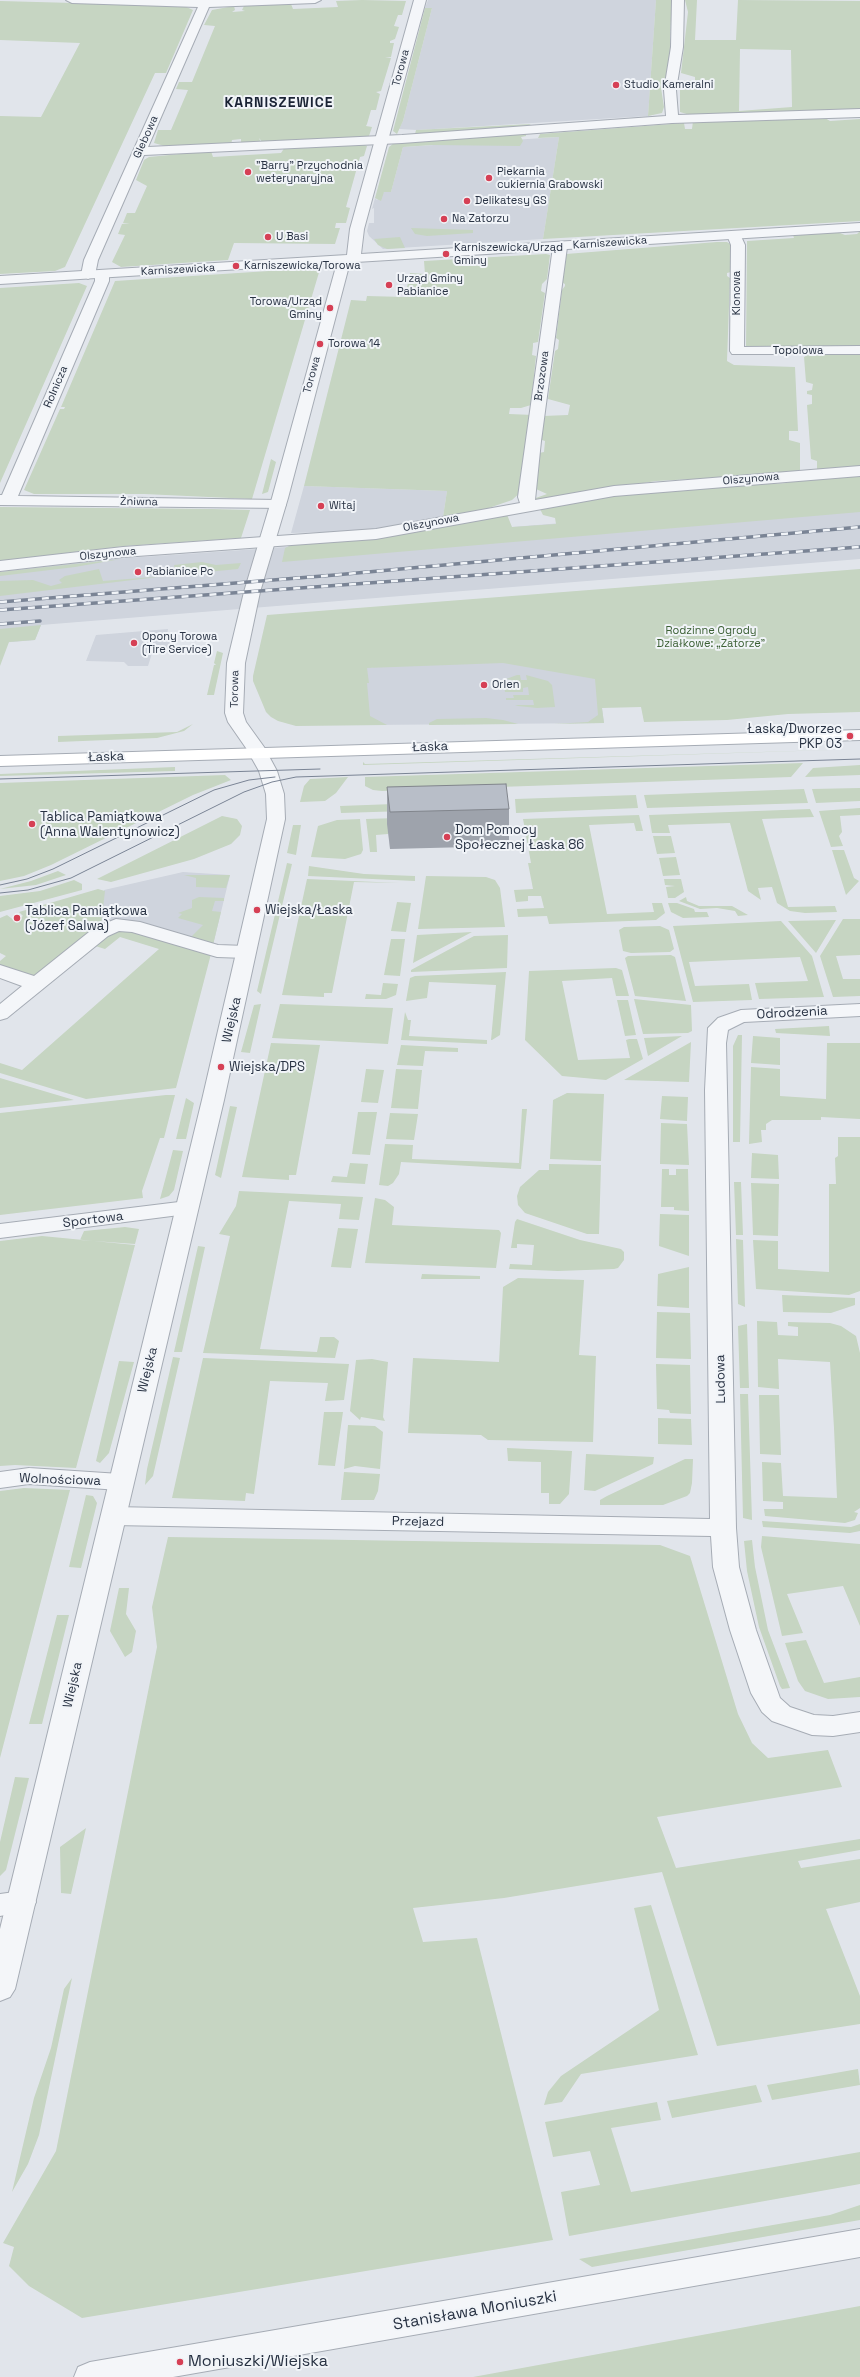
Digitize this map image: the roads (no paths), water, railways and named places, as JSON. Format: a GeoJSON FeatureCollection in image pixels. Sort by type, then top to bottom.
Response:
{"type":"FeatureCollection","features":[{"type":"Feature","properties":{"kind":"main road","name":"Łaska"},"geometry":{"type":"LineString","coordinates":[[0,761],[860,735]]}},
{"type":"Feature","properties":{"kind":"street"},"geometry":{"type":"LineString","coordinates":[[72,0],[206,2],[315,0]]}},
{"type":"Feature","properties":{"kind":"street","name":"Torowa"},"geometry":{"type":"LineString","coordinates":[[259,752],[235,718],[234,675],[248,612],[278,505],[332,298],[343,264],[351,260],[355,252],[357,229],[420,0]]}},
{"type":"Feature","properties":{"kind":"street"},"geometry":{"type":"LineString","coordinates":[[672,119],[670,90],[677,48],[678,0]]}},
{"type":"Feature","properties":{"kind":"street","name":"Glebowa"},"geometry":{"type":"LineString","coordinates":[[95,275],[91,260],[206,2]]}},
{"type":"Feature","properties":{"kind":"street"},"geometry":{"type":"LineString","coordinates":[[140,151],[381,139],[672,119],[860,113]]}},
{"type":"Feature","properties":{"kind":"street","name":"Karniszewicka"},"geometry":{"type":"LineString","coordinates":[[0,280],[351,260],[860,227]]}},
{"type":"Feature","properties":{"kind":"street","name":"Klonowa"},"geometry":{"type":"LineString","coordinates":[[734,236],[738,245],[737,351]]}},
{"type":"Feature","properties":{"kind":"street","name":"Brzozowa"},"geometry":{"type":"LineString","coordinates":[[529,505],[526,497],[560,247]]}},
{"type":"Feature","properties":{"kind":"street","name":"Rolnicza"},"geometry":{"type":"LineString","coordinates":[[4,500],[102,281],[95,275]]}},
{"type":"Feature","properties":{"kind":"street","name":"Topolowa"},"geometry":{"type":"LineString","coordinates":[[737,351],[860,350]]}},
{"type":"Feature","properties":{"kind":"street","name":"Olszynowa"},"geometry":{"type":"LineString","coordinates":[[0,566],[123,552],[376,534],[529,505],[620,490],[860,471]]}},
{"type":"Feature","properties":{"kind":"street","name":"Żniwna"},"geometry":{"type":"LineString","coordinates":[[4,500],[278,505]]}},
{"type":"Feature","properties":{"kind":"street","name":"Wiejska"},"geometry":{"type":"LineString","coordinates":[[0,1990],[11,1903],[113,1516],[187,1208],[276,819],[275,794],[268,771],[259,752]]}},
{"type":"Feature","properties":{"kind":"street"},"geometry":{"type":"LineString","coordinates":[[0,1014],[101,932],[116,925],[133,926],[217,951],[246,952]]}},
{"type":"Feature","properties":{"kind":"street"},"geometry":{"type":"LineString","coordinates":[[0,971],[37,984]]}},
{"type":"Feature","properties":{"kind":"street","name":"Odrodzenia"},"geometry":{"type":"LineString","coordinates":[[725,1022],[741,1016],[860,1010]]}},
{"type":"Feature","properties":{"kind":"street","name":"Ludowa"},"geometry":{"type":"LineString","coordinates":[[725,1022],[718,1028],[716,1043],[716,1082],[723,1528],[726,1566],[743,1630],[764,1693],[771,1705],[781,1714],[794,1720],[812,1725],[833,1726],[860,1722]]}},
{"type":"Feature","properties":{"kind":"street","name":"Sportowa"},"geometry":{"type":"LineString","coordinates":[[0,1231],[187,1208]]}},
{"type":"Feature","properties":{"kind":"street","name":"Wolnościowa"},"geometry":{"type":"LineString","coordinates":[[0,1480],[29,1476],[120,1482]]}},
{"type":"Feature","properties":{"kind":"street","name":"Przejazd"},"geometry":{"type":"LineString","coordinates":[[113,1516],[723,1528]]}},
{"type":"Feature","properties":{"kind":"street","name":"Stanisława Moniuszki"},"geometry":{"type":"LineString","coordinates":[[90,2377],[860,2243]]}},
{"type":"Feature","properties":{"kind":"tram line"},"geometry":{"type":"LineString","coordinates":[[0,893],[28,890],[71,878],[244,792],[272,782],[296,777],[860,759]]}},
{"type":"Feature","properties":{"kind":"tram line"},"geometry":{"type":"LineString","coordinates":[[0,779],[320,769]]}},
{"type":"Feature","properties":{"kind":"tram line"},"geometry":{"type":"LineString","coordinates":[[0,885],[27,879],[53,869],[214,790],[249,780],[275,777]]}},
{"type":"Feature","properties":{"kind":"railway"},"geometry":{"type":"LineString","coordinates":[[0,602],[335,575],[860,527]]}},
{"type":"Feature","properties":{"kind":"railway"},"geometry":{"type":"LineString","coordinates":[[0,610],[860,547]]}},
{"type":"Feature","properties":{"kind":"railway"},"geometry":{"type":"LineString","coordinates":[[0,624],[40,621]]}},
{"type":"Feature","properties":{"kind":"place","name":"Studio Kameralni"},"geometry":{"type":"Point","coordinates":[616,85]}},
{"type":"Feature","properties":{"kind":"place","name":"\"Barry\" Przychodnia weterynaryjna"},"geometry":{"type":"Point","coordinates":[248,172]}},
{"type":"Feature","properties":{"kind":"place","name":"Piekarnia cukiernia Grabowski"},"geometry":{"type":"Point","coordinates":[489,178]}},
{"type":"Feature","properties":{"kind":"place","name":"Delikatesy GS"},"geometry":{"type":"Point","coordinates":[467,201]}},
{"type":"Feature","properties":{"kind":"place","name":"Na Zatorzu"},"geometry":{"type":"Point","coordinates":[444,219]}},
{"type":"Feature","properties":{"kind":"place","name":"U Basi"},"geometry":{"type":"Point","coordinates":[268,237]}},
{"type":"Feature","properties":{"kind":"place","name":"Karniszewicka/Urząd Gminy"},"geometry":{"type":"Point","coordinates":[446,254]}},
{"type":"Feature","properties":{"kind":"place","name":"Karniszewicka/Torowa"},"geometry":{"type":"Point","coordinates":[236,266]}},
{"type":"Feature","properties":{"kind":"place","name":"Urząd Gminy Pabianice"},"geometry":{"type":"Point","coordinates":[389,285]}},
{"type":"Feature","properties":{"kind":"place","name":"Torowa/Urząd Gminy"},"geometry":{"type":"Point","coordinates":[330,308]}},
{"type":"Feature","properties":{"kind":"place","name":"Torowa 14"},"geometry":{"type":"Point","coordinates":[320,344]}},
{"type":"Feature","properties":{"kind":"place","name":"Witaj"},"geometry":{"type":"Point","coordinates":[321,506]}},
{"type":"Feature","properties":{"kind":"place","name":"Pabianice Pc"},"geometry":{"type":"Point","coordinates":[138,572]}},
{"type":"Feature","properties":{"kind":"place","name":"Opony Torowa (Tire Service)"},"geometry":{"type":"Point","coordinates":[134,643]}},
{"type":"Feature","properties":{"kind":"place","name":"Orlen"},"geometry":{"type":"Point","coordinates":[484,685]}},
{"type":"Feature","properties":{"kind":"place","name":"Łaska/Dworzec PKP 03"},"geometry":{"type":"Point","coordinates":[850,736]}},
{"type":"Feature","properties":{"kind":"place","name":"Tablica Pamiątkowa (Anna Walentynowicz)"},"geometry":{"type":"Point","coordinates":[32,824]}},
{"type":"Feature","properties":{"kind":"place","name":"Dom Pomocy Społecznej Łaska 86"},"geometry":{"type":"Point","coordinates":[447,837]}},
{"type":"Feature","properties":{"kind":"place","name":"Wiejska/Łaska"},"geometry":{"type":"Point","coordinates":[257,910]}},
{"type":"Feature","properties":{"kind":"place","name":"Tablica Pamiątkowa (Józef Salwa)"},"geometry":{"type":"Point","coordinates":[17,918]}},
{"type":"Feature","properties":{"kind":"place","name":"Wiejska/DPS"},"geometry":{"type":"Point","coordinates":[221,1067]}},
{"type":"Feature","properties":{"kind":"place","name":"Moniuszki/Wiejska"},"geometry":{"type":"Point","coordinates":[180,2362]}},
{"type":"Feature","properties":{"kind":"district","name":"KARNISZEWICE"},"geometry":{"type":"Point","coordinates":[279,103]}},
{"type":"Feature","properties":{"kind":"park label","name":"Rodzinne Ogrody Działkowe: „Zatorze”"},"geometry":{"type":"Point","coordinates":[711,637]}}]}
